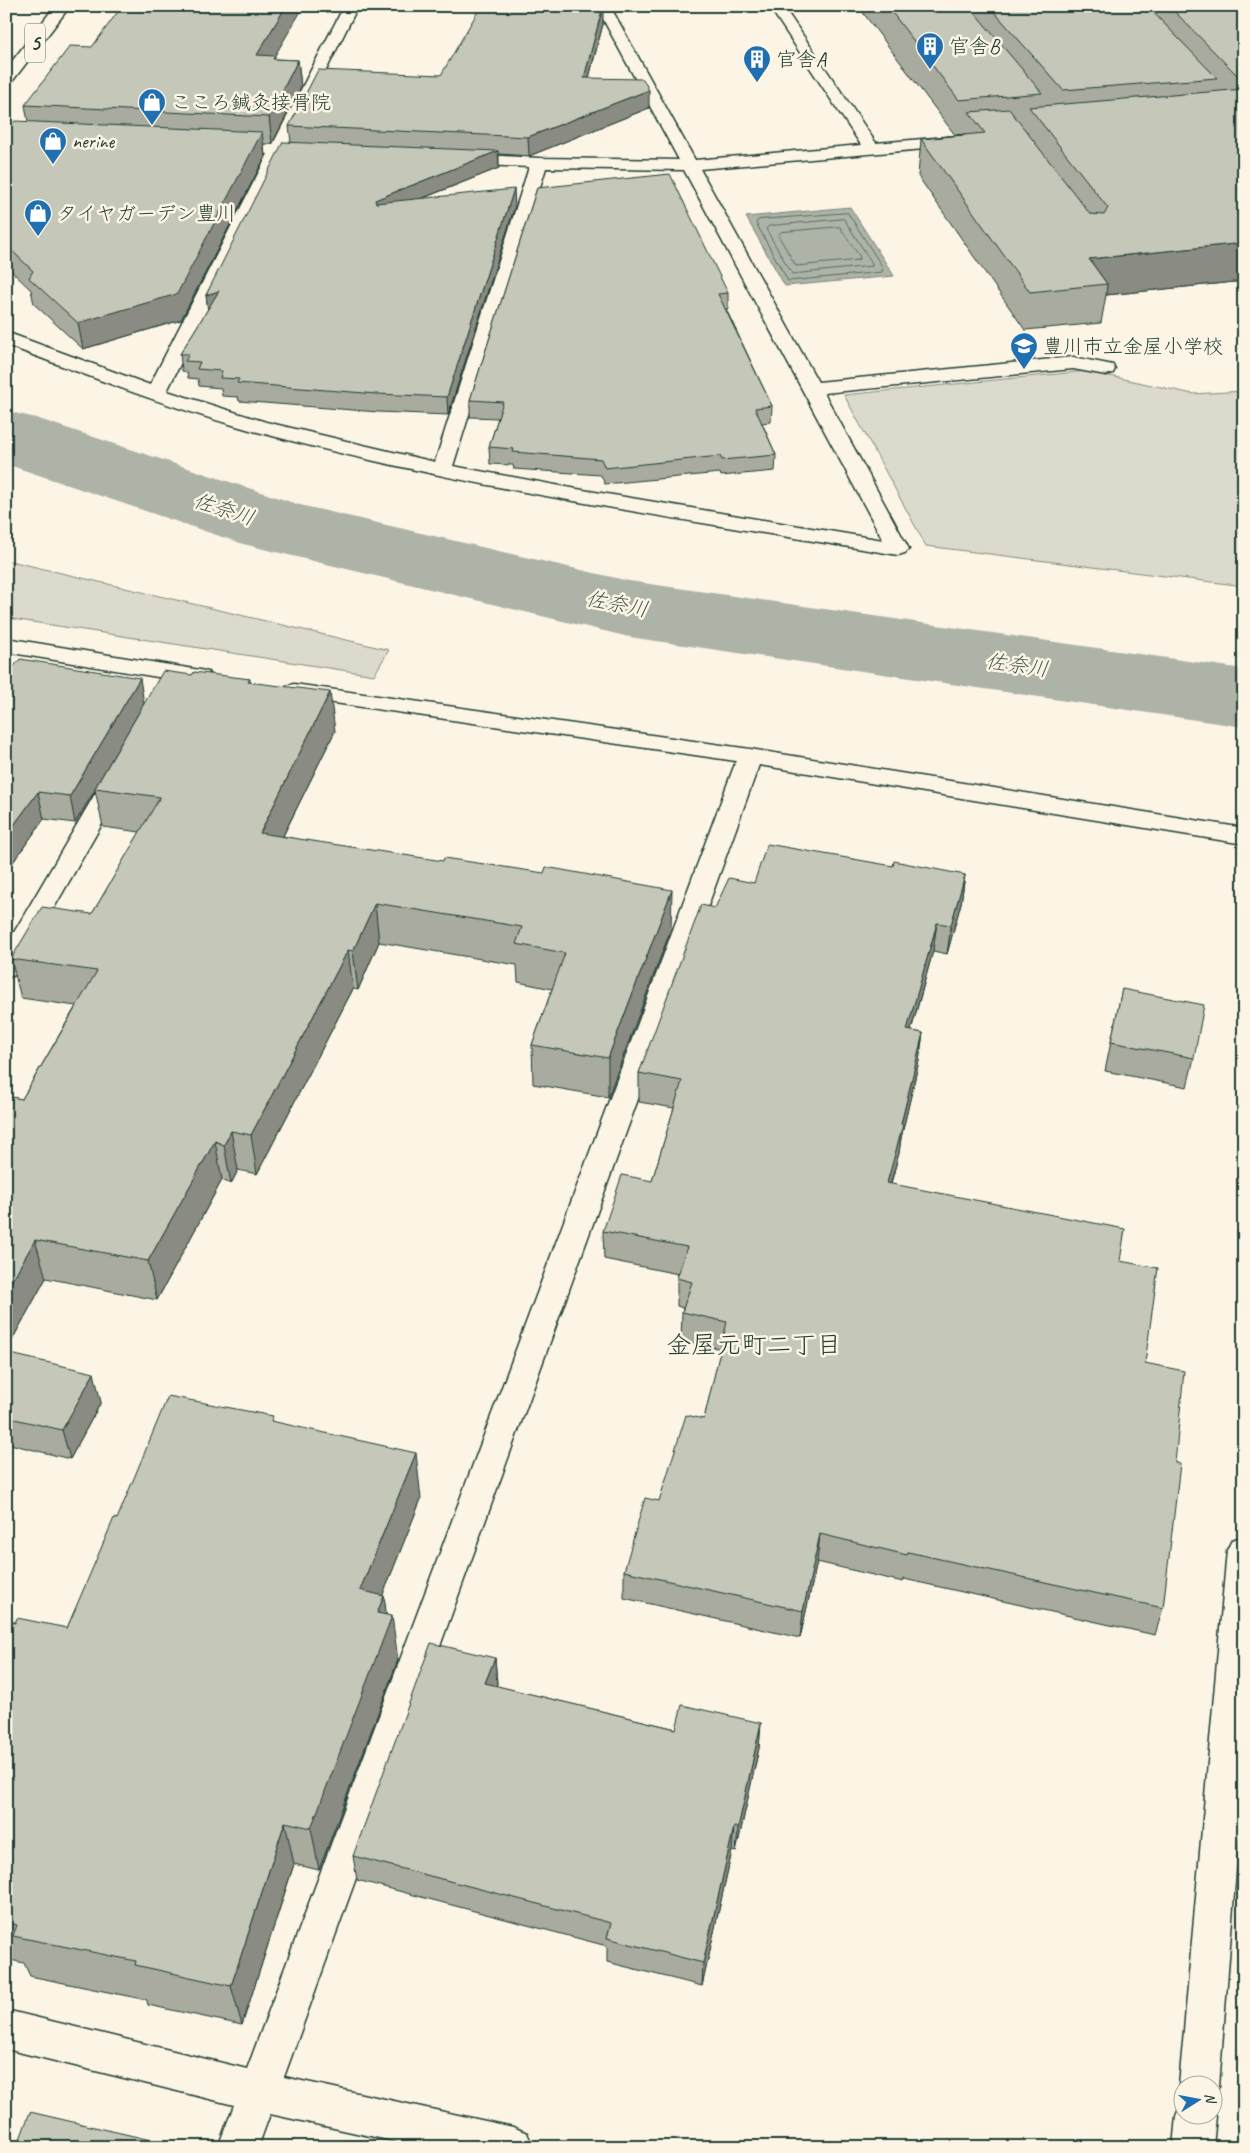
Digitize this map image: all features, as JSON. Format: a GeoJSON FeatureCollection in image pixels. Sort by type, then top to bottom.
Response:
{"type":"FeatureCollection","features":[{"type":"Feature","properties":{"kind":"street","name":"5"},"geometry":{"type":"LineString","coordinates":[[6,80],[63,6]]}},
{"type":"Feature","properties":{"kind":"street"},"geometry":{"type":"LineString","coordinates":[[156,393],[351,6]]}},
{"type":"Feature","properties":{"kind":"street"},"geometry":{"type":"LineString","coordinates":[[6,338],[156,393],[258,426],[442,470],[898,549],[603,6]]}},
{"type":"Feature","properties":{"kind":"street"},"geometry":{"type":"LineString","coordinates":[[776,6],[872,149]]}},
{"type":"Feature","properties":{"kind":"street"},"geometry":{"type":"LineString","coordinates":[[443,158],[539,163],[690,165],[971,140]]}},
{"type":"Feature","properties":{"kind":"street"},"geometry":{"type":"LineString","coordinates":[[211,147],[337,152]]}},
{"type":"Feature","properties":{"kind":"street"},"geometry":{"type":"LineString","coordinates":[[442,470],[539,163]]}},
{"type":"Feature","properties":{"kind":"street"},"geometry":{"type":"LineString","coordinates":[[812,388],[1073,363],[1106,369]]}},
{"type":"Feature","properties":{"kind":"street"},"geometry":{"type":"LineString","coordinates":[[6,645],[170,683],[226,681]]}},
{"type":"Feature","properties":{"kind":"street"},"geometry":{"type":"LineString","coordinates":[[275,688],[750,756],[1244,836]]}},
{"type":"Feature","properties":{"kind":"street"},"geometry":{"type":"LineString","coordinates":[[6,969],[130,753]]}},
{"type":"Feature","properties":{"kind":"street"},"geometry":{"type":"LineString","coordinates":[[238,2147],[750,756]]}},
{"type":"Feature","properties":{"kind":"street"},"geometry":{"type":"LineString","coordinates":[[1200,2076],[1244,1550]]}},
{"type":"Feature","properties":{"kind":"street"},"geometry":{"type":"LineString","coordinates":[[6,2029],[258,2091],[513,2147]]}},
{"type":"Feature","properties":{"kind":"street"},"geometry":{"type":"LineString","coordinates":[[1194,2147],[1195,2126]]}},
{"type":"Feature","properties":{"kind":"shaded area"},"geometry":{"type":"Polygon","coordinates":[[[1087,371],[1193,394],[1244,391],[1244,586],[926,546],[844,395],[1087,371]]]}},
{"type":"Feature","properties":{"kind":"shaded area"},"geometry":{"type":"Polygon","coordinates":[[[6,560],[389,650],[374,675],[6,618],[6,560]]]}},
{"type":"Feature","properties":{"kind":"water"},"geometry":{"type":"Polygon","coordinates":[[[850,207],[894,276],[785,286],[746,217],[850,207]]]}},
{"type":"Feature","properties":{"kind":"building"},"geometry":{"type":"Polygon","coordinates":[[[122,6],[286,6],[257,55],[275,56],[273,59],[298,60],[269,117],[25,105],[70,46],[92,47],[122,6]]]}},
{"type":"Feature","properties":{"kind":"building"},"geometry":{"type":"Polygon","coordinates":[[[481,6],[603,6],[584,78],[643,79],[649,90],[528,137],[289,126],[318,70],[441,75],[481,6]]]}},
{"type":"Feature","properties":{"kind":"building"},"geometry":{"type":"Polygon","coordinates":[[[887,6],[969,6],[1042,93],[959,100],[887,6]]]}},
{"type":"Feature","properties":{"kind":"building"},"geometry":{"type":"Polygon","coordinates":[[[989,6],[1147,6],[1217,78],[1063,90],[989,6]]]}},
{"type":"Feature","properties":{"kind":"building"},"geometry":{"type":"Polygon","coordinates":[[[1169,6],[1244,6],[1244,75],[1238,76],[1169,6]]]}},
{"type":"Feature","properties":{"kind":"building"},"geometry":{"type":"Polygon","coordinates":[[[1244,89],[1244,243],[1089,259],[1107,284],[1030,292],[921,139],[985,133],[969,112],[1009,109],[1090,214],[1104,215],[1108,208],[1029,107],[1244,89]]]}},
{"type":"Feature","properties":{"kind":"building"},"geometry":{"type":"Polygon","coordinates":[[[15,121],[262,132],[177,294],[78,323],[29,278],[33,271],[6,245],[6,161],[11,154],[6,154],[6,133],[15,121]]]}},
{"type":"Feature","properties":{"kind":"building"},"geometry":{"type":"Polygon","coordinates":[[[283,142],[498,151],[375,200],[376,203],[514,189],[447,397],[377,394],[237,383],[239,379],[220,378],[222,371],[197,369],[200,362],[185,361],[189,354],[180,354],[219,291],[206,295],[283,142]]]}},
{"type":"Feature","properties":{"kind":"building"},"geometry":{"type":"Polygon","coordinates":[[[670,174],[728,293],[718,294],[772,406],[755,408],[776,455],[722,460],[720,456],[605,468],[601,459],[513,452],[514,449],[489,447],[503,402],[470,400],[537,188],[670,174]]]}},
{"type":"Feature","properties":{"kind":"building"},"geometry":{"type":"Polygon","coordinates":[[[20,659],[140,678],[70,796],[38,792],[6,836],[6,676],[20,659]]]}},
{"type":"Feature","properties":{"kind":"building"},"geometry":{"type":"Polygon","coordinates":[[[163,671],[192,675],[194,672],[250,679],[248,682],[330,692],[260,833],[443,861],[444,858],[544,873],[546,867],[672,890],[608,1058],[532,1045],[565,953],[516,944],[522,927],[375,903],[353,951],[348,950],[251,1135],[231,1131],[224,1145],[215,1141],[148,1261],[35,1240],[6,1291],[6,1096],[22,1099],[97,971],[11,959],[42,907],[92,914],[160,797],[95,788],[163,671]]]}},
{"type":"Feature","properties":{"kind":"building"},"geometry":{"type":"Polygon","coordinates":[[[767,844],[893,866],[894,861],[965,875],[951,925],[937,923],[907,1030],[923,1033],[901,1124],[903,1125],[887,1183],[1125,1229],[1120,1261],[1158,1268],[1145,1363],[1184,1371],[1175,1463],[1180,1464],[1163,1608],[908,1552],[907,1555],[820,1534],[803,1611],[624,1571],[645,1498],[659,1501],[686,1415],[704,1419],[727,1322],[682,1312],[692,1282],[677,1278],[687,1247],[603,1231],[622,1175],[652,1181],[682,1081],[639,1073],[701,905],[715,908],[729,878],[754,883],[767,844]]]}},
{"type":"Feature","properties":{"kind":"building"},"geometry":{"type":"Polygon","coordinates":[[[1122,989],[1204,1005],[1194,1058],[1111,1042],[1122,989]]]}},
{"type":"Feature","properties":{"kind":"building"},"geometry":{"type":"Polygon","coordinates":[[[6,1353],[94,1373],[62,1430],[6,1417],[6,1353]]]}},
{"type":"Feature","properties":{"kind":"building"},"geometry":{"type":"Polygon","coordinates":[[[168,1396],[273,1416],[271,1421],[416,1453],[360,1590],[384,1596],[377,1613],[392,1616],[311,1828],[285,1822],[231,1986],[135,1965],[136,1961],[13,1936],[17,1925],[6,1922],[6,1621],[15,1623],[17,1618],[67,1628],[114,1518],[117,1519],[168,1396]]]}},
{"type":"Feature","properties":{"kind":"building"},"geometry":{"type":"Polygon","coordinates":[[[431,1643],[495,1658],[485,1683],[676,1729],[682,1705],[761,1723],[738,1828],[734,1827],[703,1963],[607,1938],[611,1923],[353,1856],[431,1643]]]}},
{"type":"Feature","properties":{"kind":"building"},"geometry":{"type":"Polygon","coordinates":[[[30,2112],[155,2141],[153,2147],[17,2147],[30,2112]]]}},
{"type":"Feature","properties":{"kind":"waterway","name":"佐奈川"},"geometry":{"type":"LineString","coordinates":[[6,436],[274,525],[629,609],[1244,698]]}},
{"type":"Feature","properties":{"kind":"place","name":"官舎B"},"geometry":{"type":"Point","coordinates":[930,70]}},
{"type":"Feature","properties":{"kind":"place","name":"官舎A"},"geometry":{"type":"Point","coordinates":[757,83]}},
{"type":"Feature","properties":{"kind":"place","name":"こころ鍼灸接骨院"},"geometry":{"type":"Point","coordinates":[152,126]}},
{"type":"Feature","properties":{"kind":"place","name":"nerine"},"geometry":{"type":"Point","coordinates":[53,165]}},
{"type":"Feature","properties":{"kind":"place","name":"タイヤガーデン豊川"},"geometry":{"type":"Point","coordinates":[38,237]}},
{"type":"Feature","properties":{"kind":"place","name":"豊川市立金屋小学校"},"geometry":{"type":"Point","coordinates":[1024,370]}},
{"type":"Feature","properties":{"kind":"district","name":"金屋元町二丁目"},"geometry":{"type":"Point","coordinates":[754,1345]}}]}
